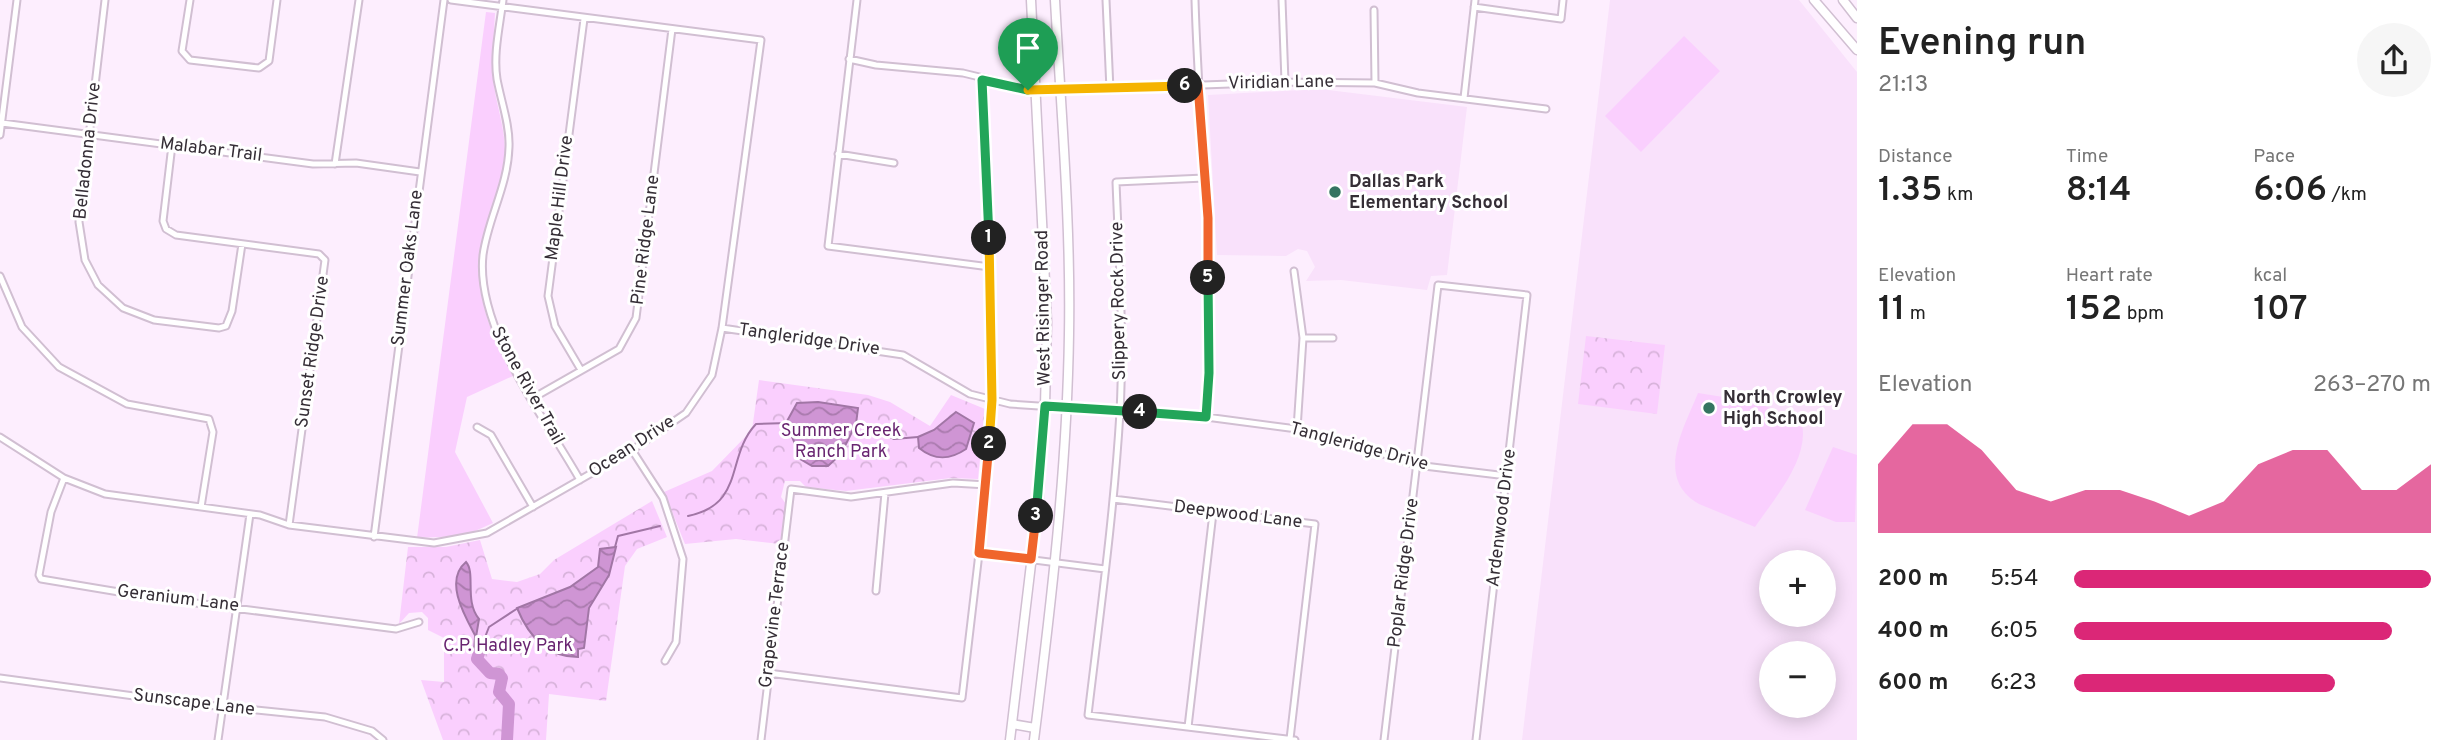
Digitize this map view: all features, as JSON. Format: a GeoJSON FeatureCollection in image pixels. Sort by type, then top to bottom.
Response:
{"type":"FeatureCollection","features":[{"type":"Feature","properties":{"kind":"main road","name":"West Risinger Road"},"geometry":{"type":"LineString","coordinates":[[1010,740],[1045,406],[1046,322],[1031,0]]}},
{"type":"Feature","properties":{"kind":"main road","name":"West Risinger Road"},"geometry":{"type":"LineString","coordinates":[[1034,740],[1054,563],[1067,407],[1069,318],[1055,0]]}},
{"type":"Feature","properties":{"kind":"main road"},"geometry":{"type":"LineString","coordinates":[[1814,0],[1857,50]]}},
{"type":"Feature","properties":{"kind":"main road"},"geometry":{"type":"LineString","coordinates":[[1843,0],[1857,18]]}},
{"type":"Feature","properties":{"kind":"main road"},"geometry":{"type":"LineString","coordinates":[[1012,724],[1035,728]]}},
{"type":"Feature","properties":{"kind":"street"},"geometry":{"type":"LineString","coordinates":[[0,135],[17,0]]}},
{"type":"Feature","properties":{"kind":"street","name":"Belladonna Drive"},"geometry":{"type":"LineString","coordinates":[[105,0],[79,222],[85,260],[98,285],[123,308],[154,320],[219,328],[226,326],[232,311],[242,244]]}},
{"type":"Feature","properties":{"kind":"street"},"geometry":{"type":"LineString","coordinates":[[190,0],[182,51],[190,60],[258,68],[269,61],[277,0]]}},
{"type":"Feature","properties":{"kind":"street"},"geometry":{"type":"LineString","coordinates":[[335,164],[359,0]]}},
{"type":"Feature","properties":{"kind":"street","name":"Summer Oaks Lane"},"geometry":{"type":"LineString","coordinates":[[374,537],[444,0]]}},
{"type":"Feature","properties":{"kind":"street","name":"Ocean Drive"},"geometry":{"type":"LineString","coordinates":[[0,437],[64,478],[105,494],[250,514],[289,525],[434,543],[487,533],[632,450],[686,413],[712,375],[722,328],[761,40],[584,19],[503,3],[451,0]]}},
{"type":"Feature","properties":{"kind":"street"},"geometry":{"type":"LineString","coordinates":[[857,0],[828,246],[990,267]]}},
{"type":"Feature","properties":{"kind":"street"},"geometry":{"type":"LineString","coordinates":[[1106,0],[1111,90]]}},
{"type":"Feature","properties":{"kind":"street"},"geometry":{"type":"LineString","coordinates":[[1195,0],[1208,218],[1209,360],[1206,417]]}},
{"type":"Feature","properties":{"kind":"street"},"geometry":{"type":"LineString","coordinates":[[1282,0],[1285,82]]}},
{"type":"Feature","properties":{"kind":"street"},"geometry":{"type":"LineString","coordinates":[[1464,98],[1475,4],[1561,19],[1563,0]]}},
{"type":"Feature","properties":{"kind":"street","name":"Stone River Trail"},"geometry":{"type":"LineString","coordinates":[[503,3],[497,76],[509,141],[509,162],[505,185],[487,231],[482,281],[494,331],[580,480]]}},
{"type":"Feature","properties":{"kind":"street"},"geometry":{"type":"LineString","coordinates":[[1374,10],[1374,83]]}},
{"type":"Feature","properties":{"kind":"street","name":"Maple Hill Drive"},"geometry":{"type":"LineString","coordinates":[[581,370],[555,326],[548,296],[584,19]]}},
{"type":"Feature","properties":{"kind":"street","name":"Pine Ridge Lane"},"geometry":{"type":"LineString","coordinates":[[533,398],[619,349],[636,318],[673,29]]}},
{"type":"Feature","properties":{"kind":"street","name":"Viridian Lane"},"geometry":{"type":"LineString","coordinates":[[849,59],[876,65],[962,73],[982,80],[1037,91],[1285,82],[1374,83],[1546,109]]}},
{"type":"Feature","properties":{"kind":"street"},"geometry":{"type":"LineString","coordinates":[[768,673],[962,698],[987,485],[992,400],[990,267],[982,80]]}},
{"type":"Feature","properties":{"kind":"street","name":"Malabar Trail"},"geometry":{"type":"LineString","coordinates":[[2,123],[313,164],[356,163],[420,172]]}},
{"type":"Feature","properties":{"kind":"street","name":"Sunset Ridge Drive"},"geometry":{"type":"LineString","coordinates":[[173,145],[163,221],[166,229],[176,235],[319,254],[325,260],[289,525]]}},
{"type":"Feature","properties":{"kind":"street"},"geometry":{"type":"LineString","coordinates":[[838,154],[894,163]]}},
{"type":"Feature","properties":{"kind":"street","name":"Slippery Rock Drive"},"geometry":{"type":"LineString","coordinates":[[1188,727],[1088,715],[1113,499],[1120,411],[1122,331],[1116,182],[1204,178]]}},
{"type":"Feature","properties":{"kind":"street"},"geometry":{"type":"LineString","coordinates":[[1294,271],[1303,338],[1297,429]]}},
{"type":"Feature","properties":{"kind":"street"},"geometry":{"type":"LineString","coordinates":[[0,276],[2,287],[22,327],[58,367],[127,404],[209,419],[213,432],[201,507]]}},
{"type":"Feature","properties":{"kind":"street","name":"Poplar Ridge Drive"},"geometry":{"type":"LineString","coordinates":[[1384,740],[1438,285],[1527,295]]}},
{"type":"Feature","properties":{"kind":"street","name":"Ardenwood Drive"},"geometry":{"type":"LineString","coordinates":[[1476,740],[1527,295]]}},
{"type":"Feature","properties":{"kind":"street","name":"Tangleridge Drive"},"geometry":{"type":"LineString","coordinates":[[722,328],[903,355],[949,383],[992,400],[1206,417],[1297,429],[1416,465],[1507,476]]}},
{"type":"Feature","properties":{"kind":"street"},"geometry":{"type":"LineString","coordinates":[[1303,338],[1333,338]]}},
{"type":"Feature","properties":{"kind":"street"},"geometry":{"type":"LineString","coordinates":[[477,427],[491,435],[533,507]]}},
{"type":"Feature","properties":{"kind":"street"},"geometry":{"type":"LineString","coordinates":[[632,450],[663,498],[683,559],[676,642],[665,661]]}},
{"type":"Feature","properties":{"kind":"street","name":"Geranium Lane"},"geometry":{"type":"LineString","coordinates":[[64,478],[51,512],[41,579],[396,629],[419,622]]}},
{"type":"Feature","properties":{"kind":"street"},"geometry":{"type":"LineString","coordinates":[[876,591],[885,492],[953,483],[987,485]]}},
{"type":"Feature","properties":{"kind":"street","name":"Grapevine Terrace"},"geometry":{"type":"LineString","coordinates":[[761,740],[791,489],[851,497],[885,492]]}},
{"type":"Feature","properties":{"kind":"street","name":"Deepwood Lane"},"geometry":{"type":"LineString","coordinates":[[1113,499],[1315,524],[1292,740]]}},
{"type":"Feature","properties":{"kind":"street"},"geometry":{"type":"LineString","coordinates":[[1213,513],[1188,727],[1292,740]]}},
{"type":"Feature","properties":{"kind":"street"},"geometry":{"type":"LineString","coordinates":[[218,740],[250,514]]}},
{"type":"Feature","properties":{"kind":"street"},"geometry":{"type":"LineString","coordinates":[[979,553],[1105,569]]}},
{"type":"Feature","properties":{"kind":"street","name":"Sunscape Lane"},"geometry":{"type":"LineString","coordinates":[[0,678],[222,707],[334,718],[372,731],[383,740]]}},
{"type":"Feature","properties":{"kind":"shaded area","name":"North Crowley High School"},"geometry":{"type":"Polygon","coordinates":[[[1610,0],[1799,0],[1857,72],[1857,740],[1522,740],[1610,0]]]}},
{"type":"Feature","properties":{"kind":"shaded area","name":"Dallas Park Elementary School"},"geometry":{"type":"Polygon","coordinates":[[[1320,89],[1467,107],[1447,275],[1431,276],[1427,290],[1341,280],[1306,281],[1315,267],[1307,251],[1298,249],[1286,256],[1217,255],[1208,95],[1320,89]]]}},
{"type":"Feature","properties":{"kind":"green space"},"geometry":{"type":"Polygon","coordinates":[[[486,12],[495,13],[493,77],[505,151],[500,181],[481,249],[480,287],[489,323],[513,376],[467,397],[455,452],[493,523],[464,536],[417,538],[486,12]]]}},
{"type":"Feature","properties":{"kind":"green space"},"geometry":{"type":"Polygon","coordinates":[[[1684,36],[1720,71],[1641,152],[1605,116],[1684,36]]]}},
{"type":"Feature","properties":{"kind":"green space"},"geometry":{"type":"Polygon","coordinates":[[[1586,336],[1665,345],[1657,414],[1578,404],[1586,336]]]}},
{"type":"Feature","properties":{"kind":"green space","name":"Summer Creek Ranch Park"},"geometry":{"type":"Polygon","coordinates":[[[759,380],[868,395],[890,402],[930,426],[951,395],[985,409],[978,479],[951,478],[846,491],[806,487],[800,481],[785,481],[781,497],[786,504],[780,544],[736,539],[685,544],[664,492],[712,471],[752,430],[759,380]]]}},
{"type":"Feature","properties":{"kind":"green space"},"geometry":{"type":"Polygon","coordinates":[[[1698,393],[1755,402],[1801,421],[1803,434],[1796,463],[1755,527],[1699,504],[1685,493],[1678,481],[1676,452],[1698,393]]]}},
{"type":"Feature","properties":{"kind":"green space"},"geometry":{"type":"Polygon","coordinates":[[[1833,447],[1857,455],[1855,522],[1836,522],[1805,510],[1833,447]]]}},
{"type":"Feature","properties":{"kind":"green space","name":"C.P. Hadley Park"},"geometry":{"type":"Polygon","coordinates":[[[652,501],[667,537],[637,549],[625,566],[606,701],[549,694],[546,740],[443,740],[421,680],[444,682],[444,638],[428,630],[428,618],[422,612],[409,613],[399,624],[408,547],[446,547],[480,540],[492,579],[517,582],[540,574],[554,560],[652,501]]]}},
{"type":"Feature","properties":{"kind":"water"},"geometry":{"type":"Polygon","coordinates":[[[818,402],[858,408],[856,424],[841,454],[828,466],[812,466],[797,457],[799,453],[786,423],[797,403],[818,402]]]}},
{"type":"Feature","properties":{"kind":"water"},"geometry":{"type":"Polygon","coordinates":[[[956,412],[974,423],[966,449],[948,457],[937,457],[919,448],[918,437],[934,430],[956,412]]]}},
{"type":"Feature","properties":{"kind":"water"},"geometry":{"type":"Polygon","coordinates":[[[616,547],[609,575],[589,608],[584,648],[578,649],[578,657],[548,649],[533,635],[517,608],[570,587],[598,567],[600,549],[616,547]]]}},
{"type":"Feature","properties":{"kind":"water"},"geometry":{"type":"Polygon","coordinates":[[[466,562],[470,573],[472,604],[479,619],[476,637],[462,610],[456,589],[459,570],[466,562]]]}},
{"type":"Feature","properties":{"kind":"waterway"},"geometry":{"type":"LineString","coordinates":[[688,516],[706,510],[719,501],[727,490],[740,451],[756,424],[788,423]]}},
{"type":"Feature","properties":{"kind":"waterway"},"geometry":{"type":"LineString","coordinates":[[856,424],[870,426],[894,439],[918,437]]}},
{"type":"Feature","properties":{"kind":"waterway"},"geometry":{"type":"LineString","coordinates":[[615,547],[618,536],[660,526]]}},
{"type":"Feature","properties":{"kind":"waterway"},"geometry":{"type":"LineString","coordinates":[[480,650],[489,627],[518,608]]}},
{"type":"Feature","properties":{"kind":"waterway"},"geometry":{"type":"LineString","coordinates":[[475,637],[474,651],[478,654]]}},
{"type":"Feature","properties":{"kind":"waterway"},"geometry":{"type":"LineString","coordinates":[[480,650],[477,659],[490,673],[499,674],[502,678],[499,692],[509,704],[507,740]]}},
{"type":"Feature","properties":{"kind":"place","name":"Dallas Park Elementary School"},"geometry":{"type":"Point","coordinates":[1335,192]}},
{"type":"Feature","properties":{"kind":"place","name":"North Crowley High School"},"geometry":{"type":"Point","coordinates":[1709,408]}},
{"type":"Feature","properties":{"kind":"route"},"geometry":{"type":"LineString","coordinates":[[982,80],[1028,90],[1111,90],[1198,85],[1208,218],[1209,373],[1206,417],[1045,406],[1039,497],[1031,559],[979,553],[987,485],[992,400],[990,267],[982,80]]}}]}
